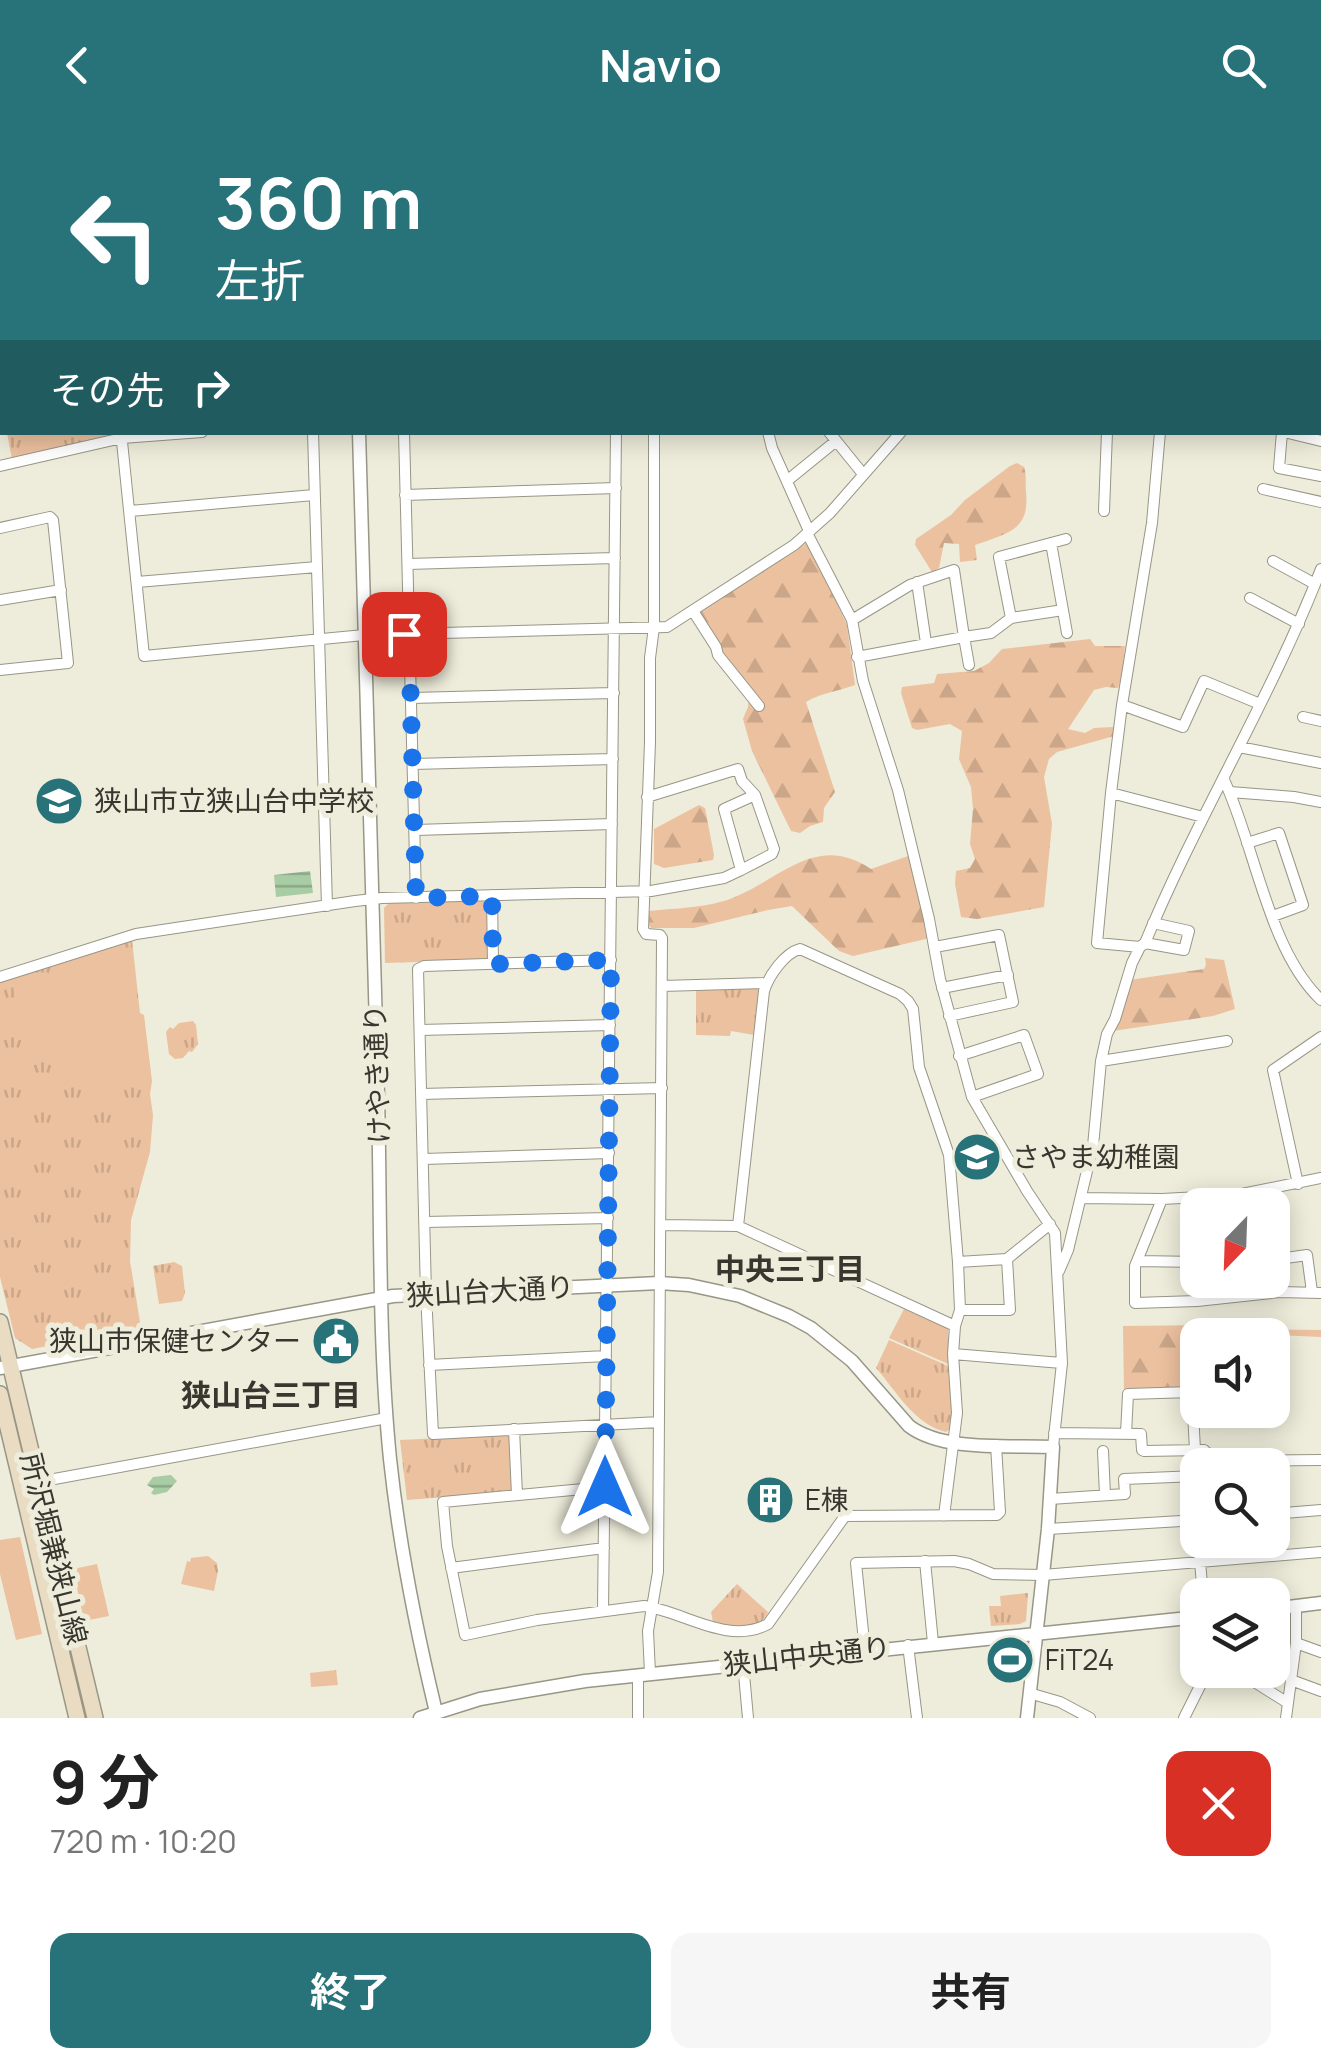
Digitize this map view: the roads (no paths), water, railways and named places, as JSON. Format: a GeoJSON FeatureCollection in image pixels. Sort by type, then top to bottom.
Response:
{"type":"FeatureCollection","features":[{"type":"Feature","properties":{"kind":"main road","name":"所沢堀兼狭山線"},"geometry":{"type":"LineString","coordinates":[[0,1322],[5,1367],[38,1482],[95,1718]]}},
{"type":"Feature","properties":{"kind":"main road","name":"所沢堀兼狭山線"},"geometry":{"type":"LineString","coordinates":[[0,1394],[77,1718]]}},
{"type":"Feature","properties":{"kind":"street"},"geometry":{"type":"LineString","coordinates":[[313,435],[327,906]]}},
{"type":"Feature","properties":{"kind":"street","name":"けやき通り"},"geometry":{"type":"LineString","coordinates":[[360,435],[387,1418],[407,1573],[436,1712]]}},
{"type":"Feature","properties":{"kind":"street"},"geometry":{"type":"LineString","coordinates":[[404,435],[416,898]]}},
{"type":"Feature","properties":{"kind":"street"},"geometry":{"type":"LineString","coordinates":[[603,1610],[616,435]]}},
{"type":"Feature","properties":{"kind":"street"},"geometry":{"type":"LineString","coordinates":[[638,1718],[658,1572],[661,936],[646,934],[643,929],[654,627],[654,435]]}},
{"type":"Feature","properties":{"kind":"street"},"geometry":{"type":"LineString","coordinates":[[769,435],[808,532],[852,620],[871,710],[898,790],[942,988],[972,1097],[1050,1224],[1057,1242],[1062,1362],[1027,1718]]}},
{"type":"Feature","properties":{"kind":"street"},"geometry":{"type":"LineString","coordinates":[[0,466],[122,436],[144,656],[364,635],[673,625],[794,546],[830,513],[898,435]]}},
{"type":"Feature","properties":{"kind":"street"},"geometry":{"type":"LineString","coordinates":[[1104,511],[1107,435]]}},
{"type":"Feature","properties":{"kind":"street"},"geometry":{"type":"LineString","coordinates":[[1154,923],[1189,931],[1184,950],[1097,943],[1111,793],[1150,539],[1160,435]]}},
{"type":"Feature","properties":{"kind":"street"},"geometry":{"type":"LineString","coordinates":[[1283,435],[1279,468],[1321,476]]}},
{"type":"Feature","properties":{"kind":"street"},"geometry":{"type":"LineString","coordinates":[[788,480],[832,437],[863,474]]}},
{"type":"Feature","properties":{"kind":"street"},"geometry":{"type":"LineString","coordinates":[[406,494],[616,488]]}},
{"type":"Feature","properties":{"kind":"street"},"geometry":{"type":"LineString","coordinates":[[1263,489],[1321,502]]}},
{"type":"Feature","properties":{"kind":"street"},"geometry":{"type":"LineString","coordinates":[[130,510],[314,495]]}},
{"type":"Feature","properties":{"kind":"street"},"geometry":{"type":"LineString","coordinates":[[0,528],[52,518],[68,664],[0,670]]}},
{"type":"Feature","properties":{"kind":"street"},"geometry":{"type":"LineString","coordinates":[[1011,618],[999,557],[1066,539]]}},
{"type":"Feature","properties":{"kind":"street"},"geometry":{"type":"LineString","coordinates":[[1051,543],[1067,632]]}},
{"type":"Feature","properties":{"kind":"street"},"geometry":{"type":"LineString","coordinates":[[408,564],[615,558]]}},
{"type":"Feature","properties":{"kind":"street"},"geometry":{"type":"LineString","coordinates":[[1272,562],[1315,584]]}},
{"type":"Feature","properties":{"kind":"street"},"geometry":{"type":"LineString","coordinates":[[136,582],[317,566]]}},
{"type":"Feature","properties":{"kind":"street"},"geometry":{"type":"LineString","coordinates":[[1059,1272],[1094,1146],[1106,1034],[1115,1020],[1126,978],[1299,624],[1321,569]]}},
{"type":"Feature","properties":{"kind":"street"},"geometry":{"type":"LineString","coordinates":[[852,620],[917,582],[954,570],[969,665]]}},
{"type":"Feature","properties":{"kind":"street"},"geometry":{"type":"LineString","coordinates":[[917,582],[926,643]]}},
{"type":"Feature","properties":{"kind":"street"},"geometry":{"type":"LineString","coordinates":[[0,600],[61,590]]}},
{"type":"Feature","properties":{"kind":"street"},"geometry":{"type":"LineString","coordinates":[[1250,598],[1299,624]]}},
{"type":"Feature","properties":{"kind":"street"},"geometry":{"type":"LineString","coordinates":[[858,657],[992,632],[1011,618],[1063,610]]}},
{"type":"Feature","properties":{"kind":"street"},"geometry":{"type":"LineString","coordinates":[[693,611],[718,655],[759,706]]}},
{"type":"Feature","properties":{"kind":"street"},"geometry":{"type":"LineString","coordinates":[[1122,705],[1182,727],[1204,681],[1260,704]]}},
{"type":"Feature","properties":{"kind":"street"},"geometry":{"type":"LineString","coordinates":[[411,698],[614,693]]}},
{"type":"Feature","properties":{"kind":"street"},"geometry":{"type":"LineString","coordinates":[[1303,717],[1321,721]]}},
{"type":"Feature","properties":{"kind":"street"},"geometry":{"type":"LineString","coordinates":[[1239,747],[1321,763]]}},
{"type":"Feature","properties":{"kind":"street"},"geometry":{"type":"LineString","coordinates":[[413,764],[613,758]]}},
{"type":"Feature","properties":{"kind":"street"},"geometry":{"type":"LineString","coordinates":[[0,976],[136,934],[371,900],[645,891],[724,878],[772,854],[774,848],[755,795],[738,769],[647,797]]}},
{"type":"Feature","properties":{"kind":"street"},"geometry":{"type":"LineString","coordinates":[[1224,780],[1284,946],[1303,980],[1321,1000]]}},
{"type":"Feature","properties":{"kind":"street"},"geometry":{"type":"LineString","coordinates":[[1230,792],[1321,802]]}},
{"type":"Feature","properties":{"kind":"street"},"geometry":{"type":"LineString","coordinates":[[1111,793],[1203,817]]}},
{"type":"Feature","properties":{"kind":"street"},"geometry":{"type":"LineString","coordinates":[[740,870],[724,809],[755,795]]}},
{"type":"Feature","properties":{"kind":"street"},"geometry":{"type":"LineString","coordinates":[[416,830],[612,824]]}},
{"type":"Feature","properties":{"kind":"street"},"geometry":{"type":"LineString","coordinates":[[1247,843],[1279,833],[1303,906],[1273,916]]}},
{"type":"Feature","properties":{"kind":"street"},"geometry":{"type":"LineString","coordinates":[[492,896],[493,964]]}},
{"type":"Feature","properties":{"kind":"street"},"geometry":{"type":"LineString","coordinates":[[935,947],[999,935],[1008,975],[1012,1002],[949,1016]]}},
{"type":"Feature","properties":{"kind":"street"},"geometry":{"type":"LineString","coordinates":[[738,1226],[764,991],[791,952],[800,949],[900,994],[913,1009],[919,1067],[949,1155],[958,1262],[960,1310],[954,1354],[957,1413],[944,1516]]}},
{"type":"Feature","properties":{"kind":"street"},"geometry":{"type":"LineString","coordinates":[[611,960],[419,967],[433,1434],[659,1422]]}},
{"type":"Feature","properties":{"kind":"street"},"geometry":{"type":"LineString","coordinates":[[942,988],[1008,975]]}},
{"type":"Feature","properties":{"kind":"street"},"geometry":{"type":"LineString","coordinates":[[662,986],[766,983]]}},
{"type":"Feature","properties":{"kind":"street"},"geometry":{"type":"LineString","coordinates":[[420,1030],[610,1025]]}},
{"type":"Feature","properties":{"kind":"street"},"geometry":{"type":"LineString","coordinates":[[959,1056],[1024,1035],[1038,1074],[972,1097]]}},
{"type":"Feature","properties":{"kind":"street"},"geometry":{"type":"LineString","coordinates":[[1298,1184],[1273,1070],[1321,1037]]}},
{"type":"Feature","properties":{"kind":"street"},"geometry":{"type":"LineString","coordinates":[[1101,1061],[1226,1041]]}},
{"type":"Feature","properties":{"kind":"street"},"geometry":{"type":"LineString","coordinates":[[422,1094],[662,1088]]}},
{"type":"Feature","properties":{"kind":"street"},"geometry":{"type":"LineString","coordinates":[[424,1159],[609,1154]]}},
{"type":"Feature","properties":{"kind":"street"},"geometry":{"type":"LineString","coordinates":[[1283,1188],[1321,1178]]}},
{"type":"Feature","properties":{"kind":"street"},"geometry":{"type":"LineString","coordinates":[[1081,1198],[1180,1200]]}},
{"type":"Feature","properties":{"kind":"street"},"geometry":{"type":"LineString","coordinates":[[1162,1199],[1135,1266],[1135,1303],[1222,1298]]}},
{"type":"Feature","properties":{"kind":"street"},"geometry":{"type":"LineString","coordinates":[[425,1222],[608,1218]]}},
{"type":"Feature","properties":{"kind":"street"},"geometry":{"type":"LineString","coordinates":[[958,1262],[1008,1258],[1050,1224]]}},
{"type":"Feature","properties":{"kind":"street"},"geometry":{"type":"LineString","coordinates":[[660,1225],[738,1226],[955,1326]]}},
{"type":"Feature","properties":{"kind":"street"},"geometry":{"type":"LineString","coordinates":[[1290,1257],[1307,1254],[1316,1292],[1290,1292]]}},
{"type":"Feature","properties":{"kind":"street"},"geometry":{"type":"LineString","coordinates":[[960,1310],[1010,1310],[1008,1258]]}},
{"type":"Feature","properties":{"kind":"street"},"geometry":{"type":"LineString","coordinates":[[1138,1261],[1180,1262]]}},
{"type":"Feature","properties":{"kind":"street","name":"狭山台大通り"},"geometry":{"type":"LineString","coordinates":[[5,1367],[381,1298],[607,1285],[689,1285],[722,1290],[766,1306],[820,1334],[852,1361],[920,1434],[953,1443],[996,1445],[1054,1440]]}},
{"type":"Feature","properties":{"kind":"street"},"geometry":{"type":"LineString","coordinates":[[954,1354],[1062,1362]]}},
{"type":"Feature","properties":{"kind":"street"},"geometry":{"type":"LineString","coordinates":[[429,1365],[606,1356]]}},
{"type":"Feature","properties":{"kind":"street"},"geometry":{"type":"LineString","coordinates":[[1126,1434],[1128,1394],[1192,1392],[1195,1448]]}},
{"type":"Feature","properties":{"kind":"street"},"geometry":{"type":"LineString","coordinates":[[38,1482],[387,1418]]}},
{"type":"Feature","properties":{"kind":"street"},"geometry":{"type":"LineString","coordinates":[[514,1430],[517,1495]]}},
{"type":"Feature","properties":{"kind":"street"},"geometry":{"type":"LineString","coordinates":[[1054,1440],[1141,1434],[1144,1451],[1180,1450]]}},
{"type":"Feature","properties":{"kind":"street"},"geometry":{"type":"LineString","coordinates":[[605,1487],[443,1502],[465,1635],[603,1610],[651,1607],[721,1630],[759,1628],[768,1624],[845,1516],[1000,1512],[996,1445]]}},
{"type":"Feature","properties":{"kind":"street"},"geometry":{"type":"LineString","coordinates":[[1103,1451],[1105,1495]]}},
{"type":"Feature","properties":{"kind":"street"},"geometry":{"type":"LineString","coordinates":[[1290,1461],[1321,1460]]}},
{"type":"Feature","properties":{"kind":"street"},"geometry":{"type":"LineString","coordinates":[[1050,1499],[1125,1494],[1124,1479],[1180,1477]]}},
{"type":"Feature","properties":{"kind":"street"},"geometry":{"type":"LineString","coordinates":[[1290,1513],[1321,1510]]}},
{"type":"Feature","properties":{"kind":"street"},"geometry":{"type":"LineString","coordinates":[[1048,1530],[1180,1521]]}},
{"type":"Feature","properties":{"kind":"street"},"geometry":{"type":"LineString","coordinates":[[451,1568],[604,1548]]}},
{"type":"Feature","properties":{"kind":"street"},"geometry":{"type":"LineString","coordinates":[[864,1651],[856,1562],[954,1560],[993,1574],[1043,1575],[1321,1552]]}},
{"type":"Feature","properties":{"kind":"street"},"geometry":{"type":"LineString","coordinates":[[1200,1558],[1202,1578]]}},
{"type":"Feature","properties":{"kind":"street"},"geometry":{"type":"LineString","coordinates":[[924,1561],[933,1643]]}},
{"type":"Feature","properties":{"kind":"street"},"geometry":{"type":"LineString","coordinates":[[1290,1606],[1321,1604]]}},
{"type":"Feature","properties":{"kind":"street"},"geometry":{"type":"LineString","coordinates":[[1296,1606],[1290,1680],[1321,1691]]}},
{"type":"Feature","properties":{"kind":"street","name":"狭山中央通り"},"geometry":{"type":"LineString","coordinates":[[420,1718],[546,1686],[1180,1619]]}},
{"type":"Feature","properties":{"kind":"street"},"geometry":{"type":"LineString","coordinates":[[1296,1643],[1321,1652]]}},
{"type":"Feature","properties":{"kind":"street"},"geometry":{"type":"LineString","coordinates":[[908,1645],[918,1718]]}},
{"type":"Feature","properties":{"kind":"street"},"geometry":{"type":"LineString","coordinates":[[743,1664],[748,1718]]}},
{"type":"Feature","properties":{"kind":"street"},"geometry":{"type":"LineString","coordinates":[[1184,1718],[1199,1688]]}},
{"type":"Feature","properties":{"kind":"street"},"geometry":{"type":"LineString","coordinates":[[1264,1688],[1288,1703]]}},
{"type":"Feature","properties":{"kind":"street"},"geometry":{"type":"LineString","coordinates":[[1286,1718],[1289,1688]]}},
{"type":"Feature","properties":{"kind":"street"},"geometry":{"type":"LineString","coordinates":[[1029,1693],[1060,1702],[1090,1718]]}},
{"type":"Feature","properties":{"kind":"place","name":"狭山市立狭山台中学校"},"geometry":{"type":"Point","coordinates":[59,801]}},
{"type":"Feature","properties":{"kind":"place","name":"さやま幼稚園"},"geometry":{"type":"Point","coordinates":[977,1157]}},
{"type":"Feature","properties":{"kind":"place","name":"狭山市保健センター"},"geometry":{"type":"Point","coordinates":[336,1341]}},
{"type":"Feature","properties":{"kind":"place","name":"E棟"},"geometry":{"type":"Point","coordinates":[770,1500]}},
{"type":"Feature","properties":{"kind":"place","name":"FiT24"},"geometry":{"type":"Point","coordinates":[1010,1660]}},
{"type":"Feature","properties":{"kind":"district","name":"中央三丁目"},"geometry":{"type":"Point","coordinates":[790,1270]}},
{"type":"Feature","properties":{"kind":"district","name":"狭山台三丁目"},"geometry":{"type":"Point","coordinates":[271,1396]}}]}
